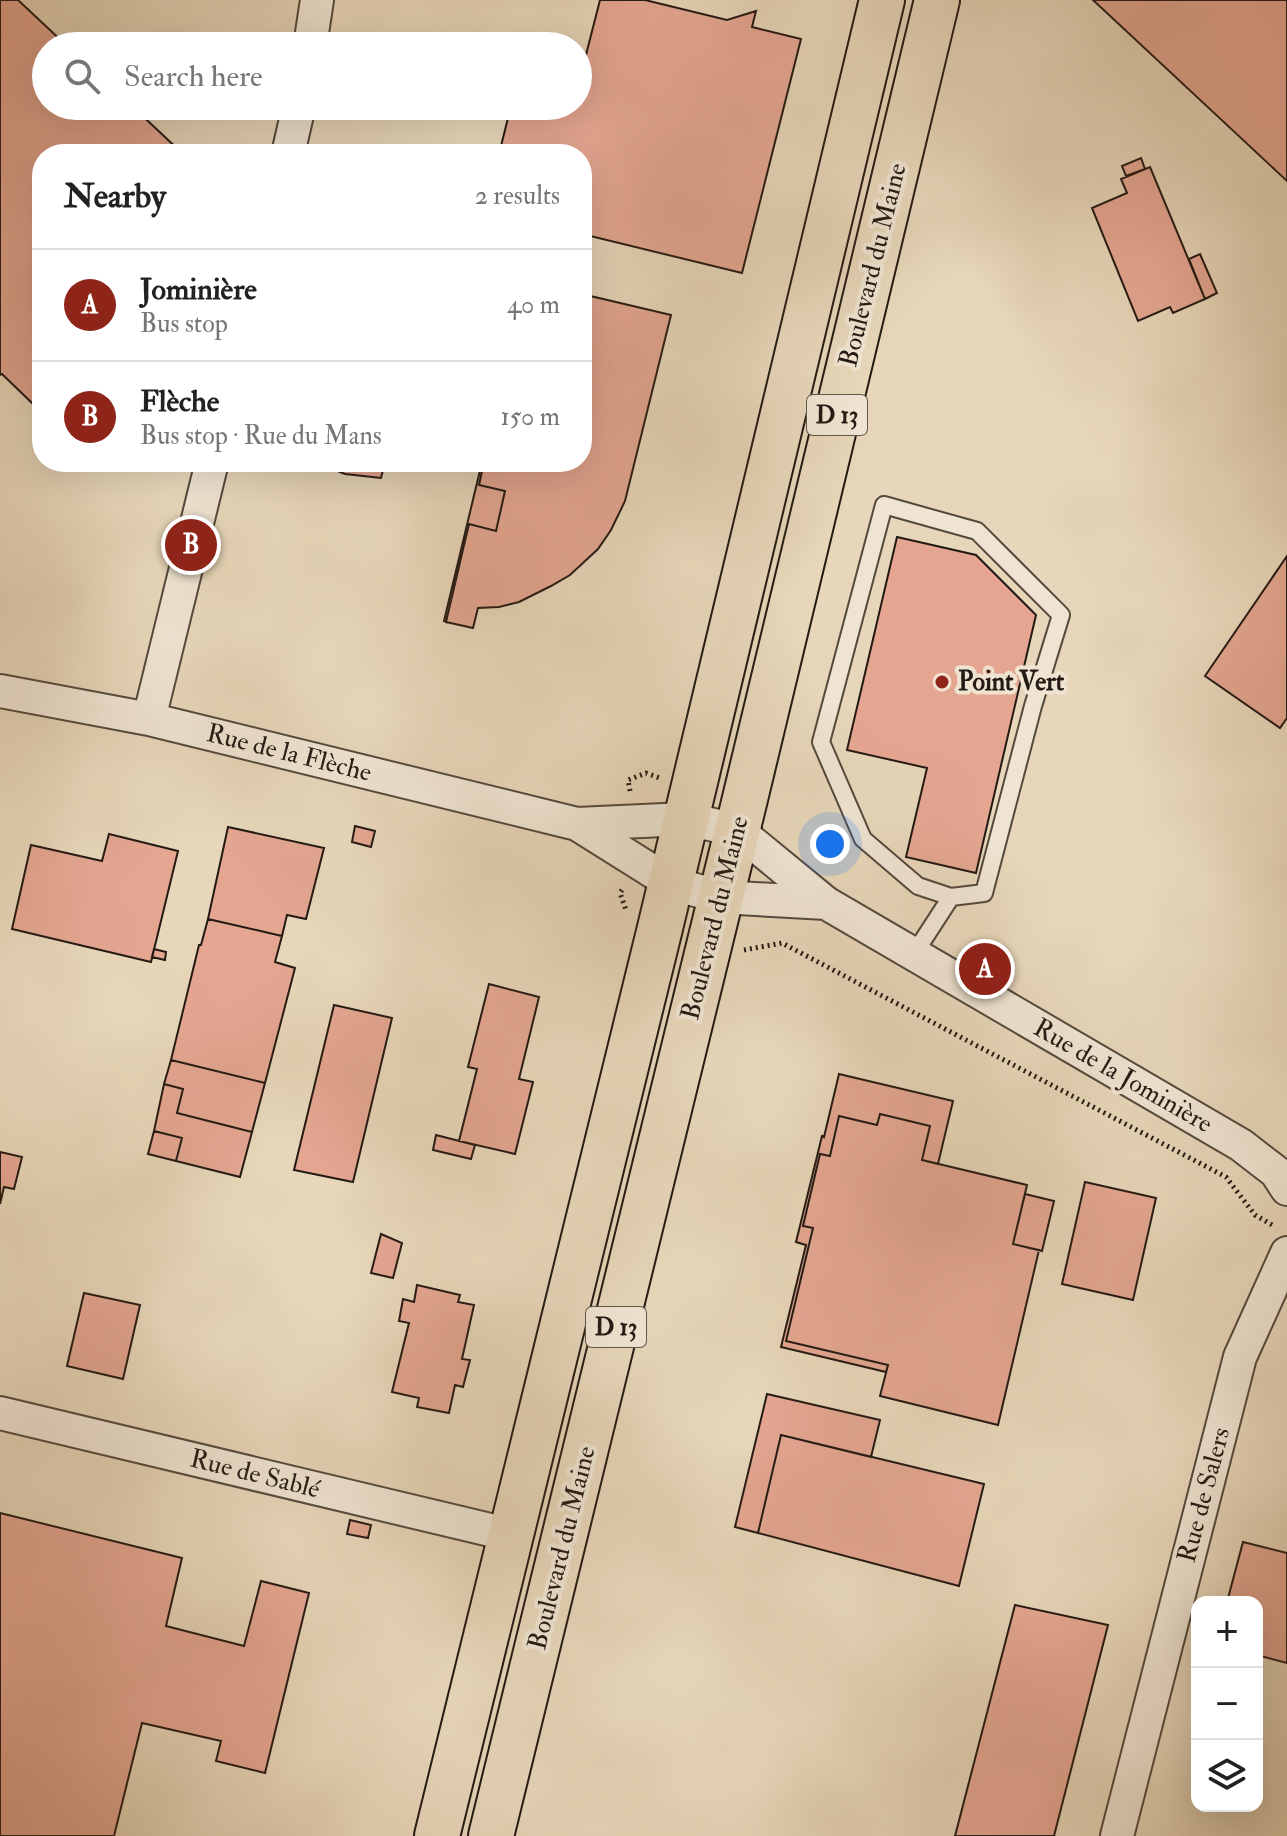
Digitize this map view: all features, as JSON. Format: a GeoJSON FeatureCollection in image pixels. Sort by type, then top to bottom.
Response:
{"type":"FeatureCollection","features":[{"type":"Feature","properties":{"kind":"main road","name":"Boulevard du Maine"},"geometry":{"type":"LineString","coordinates":[[437,1836],[671,883],[882,0]]}},
{"type":"Feature","properties":{"kind":"main road","name":"Boulevard du Maine"},"geometry":{"type":"LineString","coordinates":[[491,1836],[937,0]]}},
{"type":"Feature","properties":{"kind":"street"},"geometry":{"type":"LineString","coordinates":[[312,32],[317,0]]}},
{"type":"Feature","properties":{"kind":"street"},"geometry":{"type":"LineString","coordinates":[[290,144],[296,120]]}},
{"type":"Feature","properties":{"kind":"street"},"geometry":{"type":"LineString","coordinates":[[149,719],[210,472]]}},
{"type":"Feature","properties":{"kind":"street","name":"Rue de la Flèche"},"geometry":{"type":"LineString","coordinates":[[0,691],[149,719],[577,824]]}},
{"type":"Feature","properties":{"kind":"street"},"geometry":{"type":"LineString","coordinates":[[577,824],[686,819],[737,830]]}},
{"type":"Feature","properties":{"kind":"street"},"geometry":{"type":"LineString","coordinates":[[577,824],[671,883],[720,897],[826,903]]}},
{"type":"Feature","properties":{"kind":"street","name":"Rue de la Jominière"},"geometry":{"type":"LineString","coordinates":[[737,830],[826,903],[1241,1145],[1276,1172],[1287,1189]]}},
{"type":"Feature","properties":{"kind":"street","name":"Rue de Salers"},"geometry":{"type":"LineString","coordinates":[[1117,1836],[1240,1357],[1282,1240]]}},
{"type":"Feature","properties":{"kind":"street","name":"Rue de Sablé"},"geometry":{"type":"LineString","coordinates":[[0,1413],[511,1535]]}},
{"type":"Feature","properties":{"kind":"lane"},"geometry":{"type":"LineString","coordinates":[[884,505],[977,531],[1061,615],[1033,706],[984,893],[951,897],[918,886],[863,839],[821,742],[884,505]]}},
{"type":"Feature","properties":{"kind":"lane"},"geometry":{"type":"LineString","coordinates":[[914,954],[951,897]]}},
{"type":"Feature","properties":{"kind":"path"},"geometry":{"type":"LineString","coordinates":[[741,951],[782,943],[1226,1177],[1255,1215],[1282,1240]]}},
{"type":"Feature","properties":{"kind":"building"},"geometry":{"type":"Polygon","coordinates":[[[0,0],[18,0],[52,32],[32,32],[32,120],[147,120],[172,144],[32,144],[32,403],[0,375],[0,0]]]}},
{"type":"Feature","properties":{"kind":"building"},"geometry":{"type":"Polygon","coordinates":[[[600,0],[645,0],[727,20],[756,11],[752,27],[801,39],[742,273],[592,236],[592,144],[502,144],[508,120],[592,120],[592,32],[600,0]]]}},
{"type":"Feature","properties":{"kind":"building"},"geometry":{"type":"Polygon","coordinates":[[[1093,0],[1287,0],[1287,181],[1093,0]]]}},
{"type":"Feature","properties":{"kind":"building"},"geometry":{"type":"Polygon","coordinates":[[[1141,158],[1145,169],[1126,176],[1122,166],[1141,158]]]}},
{"type":"Feature","properties":{"kind":"building"},"geometry":{"type":"Polygon","coordinates":[[[1150,167],[1205,299],[1173,313],[1170,307],[1138,321],[1092,208],[1127,193],[1121,179],[1150,167]]]}},
{"type":"Feature","properties":{"kind":"building"},"geometry":{"type":"Polygon","coordinates":[[[1200,254],[1217,293],[1205,299],[1189,259],[1200,254]]]}},
{"type":"Feature","properties":{"kind":"building"},"geometry":{"type":"Polygon","coordinates":[[[592,296],[671,315],[625,501],[611,530],[598,549],[570,575],[519,602],[478,608],[473,628],[446,622],[469,524],[496,531],[505,491],[479,485],[482,472],[592,472],[592,296]]]}},
{"type":"Feature","properties":{"kind":"building"},"geometry":{"type":"Polygon","coordinates":[[[340,472],[382,472],[381,478],[340,472]]]}},
{"type":"Feature","properties":{"kind":"building"},"geometry":{"type":"Polygon","coordinates":[[[482,472],[479,485],[505,491],[496,531],[469,524],[444,621],[482,472]]]}},
{"type":"Feature","properties":{"kind":"building","name":"Point Vert"},"geometry":{"type":"Polygon","coordinates":[[[897,537],[976,555],[1036,615],[976,873],[906,857],[927,768],[847,750],[897,537]]]}},
{"type":"Feature","properties":{"kind":"building"},"geometry":{"type":"Polygon","coordinates":[[[1287,556],[1287,718],[1280,728],[1205,676],[1287,556]]]}},
{"type":"Feature","properties":{"kind":"building"},"geometry":{"type":"Polygon","coordinates":[[[355,826],[375,831],[371,847],[352,842],[355,826]]]}},
{"type":"Feature","properties":{"kind":"building"},"geometry":{"type":"Polygon","coordinates":[[[228,827],[324,848],[306,919],[287,915],[282,936],[208,919],[228,827]]]}},
{"type":"Feature","properties":{"kind":"building"},"geometry":{"type":"Polygon","coordinates":[[[109,834],[178,851],[151,962],[12,929],[31,845],[102,861],[109,834]]]}},
{"type":"Feature","properties":{"kind":"building"},"geometry":{"type":"Polygon","coordinates":[[[208,919],[282,936],[275,962],[295,968],[265,1083],[171,1060],[208,919]]]}},
{"type":"Feature","properties":{"kind":"building"},"geometry":{"type":"Polygon","coordinates":[[[154,949],[166,952],[165,960],[152,957],[154,949]]]}},
{"type":"Feature","properties":{"kind":"building"},"geometry":{"type":"Polygon","coordinates":[[[489,984],[539,997],[519,1079],[533,1082],[515,1154],[459,1141],[477,1069],[468,1067],[489,984]]]}},
{"type":"Feature","properties":{"kind":"building"},"geometry":{"type":"Polygon","coordinates":[[[334,1005],[392,1018],[353,1182],[294,1170],[334,1005]]]}},
{"type":"Feature","properties":{"kind":"building"},"geometry":{"type":"Polygon","coordinates":[[[171,1060],[265,1083],[252,1132],[177,1113],[183,1089],[164,1084],[171,1060]]]}},
{"type":"Feature","properties":{"kind":"building"},"geometry":{"type":"Polygon","coordinates":[[[839,1074],[953,1101],[938,1164],[922,1160],[930,1126],[880,1114],[877,1125],[839,1116],[830,1156],[820,1154],[803,1226],[813,1228],[786,1341],[888,1365],[886,1372],[781,1347],[806,1245],[796,1242],[839,1074]]]}},
{"type":"Feature","properties":{"kind":"building"},"geometry":{"type":"Polygon","coordinates":[[[164,1084],[183,1089],[177,1113],[252,1132],[240,1177],[176,1161],[182,1138],[154,1131],[164,1084]]]}},
{"type":"Feature","properties":{"kind":"building"},"geometry":{"type":"Polygon","coordinates":[[[880,1114],[930,1126],[922,1160],[1027,1185],[1013,1244],[1039,1250],[998,1425],[880,1396],[888,1365],[786,1341],[813,1228],[803,1226],[820,1154],[830,1156],[839,1116],[877,1125],[880,1114]]]}},
{"type":"Feature","properties":{"kind":"building"},"geometry":{"type":"Polygon","coordinates":[[[154,1131],[182,1138],[176,1161],[148,1154],[154,1131]]]}},
{"type":"Feature","properties":{"kind":"building"},"geometry":{"type":"Polygon","coordinates":[[[436,1135],[475,1145],[471,1159],[433,1150],[436,1135]]]}},
{"type":"Feature","properties":{"kind":"building"},"geometry":{"type":"Polygon","coordinates":[[[0,1152],[22,1157],[14,1189],[4,1187],[0,1204],[0,1152]]]}},
{"type":"Feature","properties":{"kind":"building"},"geometry":{"type":"Polygon","coordinates":[[[1085,1182],[1156,1198],[1133,1300],[1062,1284],[1085,1182]]]}},
{"type":"Feature","properties":{"kind":"building"},"geometry":{"type":"Polygon","coordinates":[[[1025,1194],[1054,1201],[1042,1251],[1013,1244],[1025,1194]]]}},
{"type":"Feature","properties":{"kind":"building"},"geometry":{"type":"Polygon","coordinates":[[[381,1234],[402,1243],[393,1278],[371,1273],[381,1234]]]}},
{"type":"Feature","properties":{"kind":"building"},"geometry":{"type":"Polygon","coordinates":[[[417,1285],[460,1295],[458,1302],[474,1305],[462,1359],[470,1360],[463,1387],[455,1385],[449,1413],[417,1407],[419,1398],[392,1392],[409,1323],[399,1321],[403,1299],[414,1302],[417,1285]]]}},
{"type":"Feature","properties":{"kind":"building"},"geometry":{"type":"Polygon","coordinates":[[[84,1293],[140,1305],[123,1379],[67,1366],[84,1293]]]}},
{"type":"Feature","properties":{"kind":"building"},"geometry":{"type":"Polygon","coordinates":[[[767,1394],[880,1420],[871,1457],[781,1435],[758,1533],[735,1527],[767,1394]]]}},
{"type":"Feature","properties":{"kind":"building"},"geometry":{"type":"Polygon","coordinates":[[[781,1435],[984,1484],[959,1586],[758,1533],[781,1435]]]}},
{"type":"Feature","properties":{"kind":"building"},"geometry":{"type":"Polygon","coordinates":[[[0,1513],[182,1558],[166,1626],[244,1646],[261,1581],[309,1593],[265,1773],[216,1761],[221,1741],[142,1723],[114,1836],[0,1836],[0,1513]]]}},
{"type":"Feature","properties":{"kind":"building"},"geometry":{"type":"Polygon","coordinates":[[[350,1520],[371,1525],[368,1538],[347,1534],[350,1520]]]}},
{"type":"Feature","properties":{"kind":"building"},"geometry":{"type":"Polygon","coordinates":[[[1243,1542],[1287,1553],[1287,1663],[1263,1657],[1263,1596],[1229,1596],[1243,1542]]]}},
{"type":"Feature","properties":{"kind":"building"},"geometry":{"type":"Polygon","coordinates":[[[1015,1605],[1108,1625],[1054,1836],[955,1836],[1015,1605]]]}},
{"type":"Feature","properties":{"kind":"place","name":"Flèche"},"geometry":{"type":"Point","coordinates":[191,545]}},
{"type":"Feature","properties":{"kind":"place","name":"Point Vert"},"geometry":{"type":"Point","coordinates":[942,682]}},
{"type":"Feature","properties":{"kind":"place","name":"Jominière"},"geometry":{"type":"Point","coordinates":[985,969]}}]}
